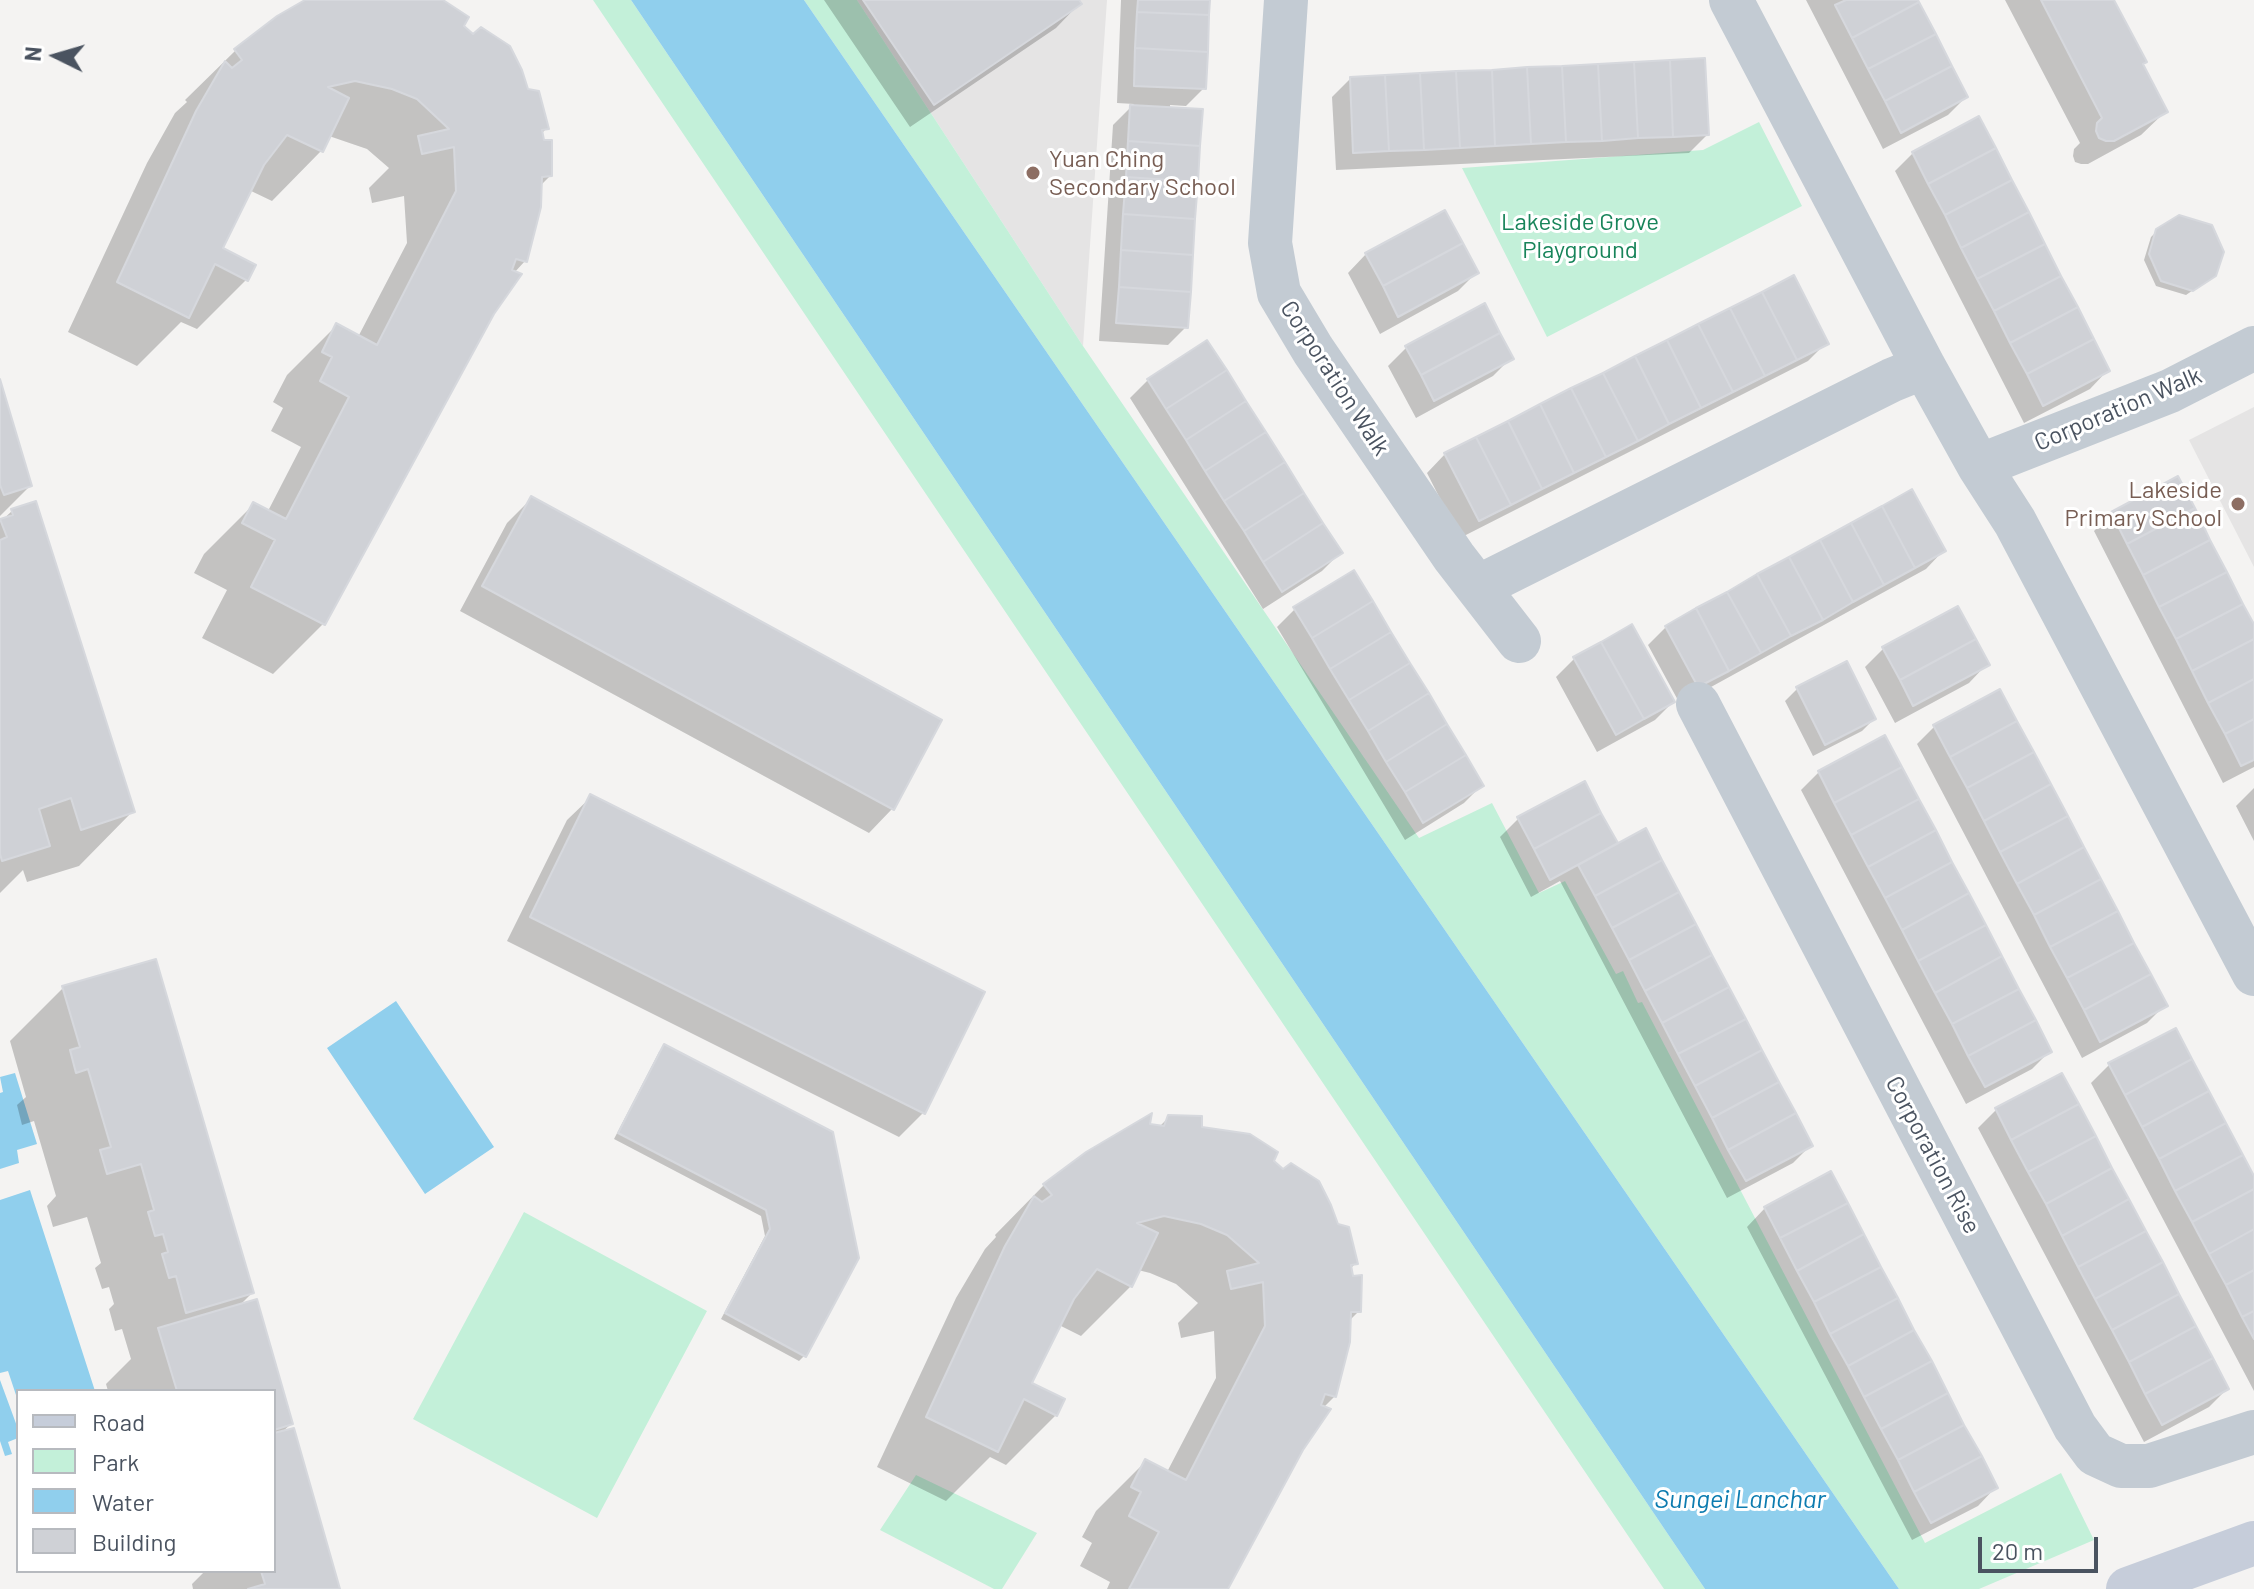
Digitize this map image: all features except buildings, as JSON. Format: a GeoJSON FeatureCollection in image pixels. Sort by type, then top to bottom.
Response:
{"type":"FeatureCollection","features":[{"type":"Feature","properties":{"kind":"main road"},"geometry":{"type":"LineString","coordinates":[[2128,1589],[2254,1543]]}},
{"type":"Feature","properties":{"kind":"street","name":"Corporation Walk"},"geometry":{"type":"LineString","coordinates":[[1286,0],[1270,243],[1279,293],[1313,350],[1454,557],[1519,641]]}},
{"type":"Feature","properties":{"kind":"street"},"geometry":{"type":"LineString","coordinates":[[1731,0],[1924,367],[1979,466],[2015,522],[2254,974]]}},
{"type":"Feature","properties":{"kind":"street","name":"Corporation Walk"},"geometry":{"type":"LineString","coordinates":[[1979,466],[2170,391],[2254,348]]}},
{"type":"Feature","properties":{"kind":"street"},"geometry":{"type":"LineString","coordinates":[[1478,587],[1892,380],[1924,367]]}},
{"type":"Feature","properties":{"kind":"street","name":"Corporation Rise"},"geometry":{"type":"LineString","coordinates":[[1698,704],[2075,1427],[2095,1454],[2121,1466],[2149,1466],[2254,1432]]}},
{"type":"Feature","properties":{"kind":"shaded area","name":"Yuan Ching Secondary School"},"geometry":{"type":"Polygon","coordinates":[[[857,0],[1107,0],[1083,346],[857,0]]]}},
{"type":"Feature","properties":{"kind":"shaded area","name":"Lakeside Primary School"},"geometry":{"type":"Polygon","coordinates":[[[2254,407],[2254,567],[2189,440],[2254,407]]]}},
{"type":"Feature","properties":{"kind":"green space"},"geometry":{"type":"Polygon","coordinates":[[[593,0],[631,0],[1705,1589],[1664,1589],[593,0]]]}},
{"type":"Feature","properties":{"kind":"green space"},"geometry":{"type":"Polygon","coordinates":[[[804,0],[857,0],[1083,346],[1419,838],[1492,803],[1539,893],[1565,881],[1616,974],[1623,971],[1638,1003],[1642,1002],[1925,1543],[2061,1473],[2094,1540],[1979,1589],[1899,1589],[804,0]]]}},
{"type":"Feature","properties":{"kind":"green space","name":"Lakeside Grove Playground"},"geometry":{"type":"Polygon","coordinates":[[[1759,122],[1802,206],[1547,337],[1462,168],[1703,150],[1759,122]]]}},
{"type":"Feature","properties":{"kind":"green space"},"geometry":{"type":"Polygon","coordinates":[[[524,1212],[707,1311],[597,1518],[413,1419],[524,1212]]]}},
{"type":"Feature","properties":{"kind":"green space"},"geometry":{"type":"Polygon","coordinates":[[[916,1475],[1037,1533],[1002,1589],[994,1589],[880,1530],[916,1475]]]}},
{"type":"Feature","properties":{"kind":"water","name":"Sungei Lanchar"},"geometry":{"type":"Polygon","coordinates":[[[631,0],[804,0],[1899,1589],[1705,1589],[631,0]]]}},
{"type":"Feature","properties":{"kind":"water"},"geometry":{"type":"Polygon","coordinates":[[[396,1001],[494,1147],[425,1194],[327,1048],[396,1001]]]}},
{"type":"Feature","properties":{"kind":"water"},"geometry":{"type":"Polygon","coordinates":[[[15,1073],[37,1144],[17,1150],[19,1163],[0,1169],[0,1093],[3,1092],[0,1077],[15,1073]]]}},
{"type":"Feature","properties":{"kind":"water"},"geometry":{"type":"Polygon","coordinates":[[[30,1190],[94,1389],[16,1389],[16,1395],[8,1371],[0,1373],[0,1200],[30,1190]]]}},
{"type":"Feature","properties":{"kind":"water"},"geometry":{"type":"Polygon","coordinates":[[[0,1380],[16,1424],[16,1439],[8,1442],[12,1454],[5,1456],[0,1441],[0,1380]]]}},
{"type":"Feature","properties":{"kind":"place","name":"Yuan Ching Secondary School"},"geometry":{"type":"Point","coordinates":[1033,173]}},
{"type":"Feature","properties":{"kind":"place","name":"Lakeside Primary School"},"geometry":{"type":"Point","coordinates":[2238,504]}}]}
